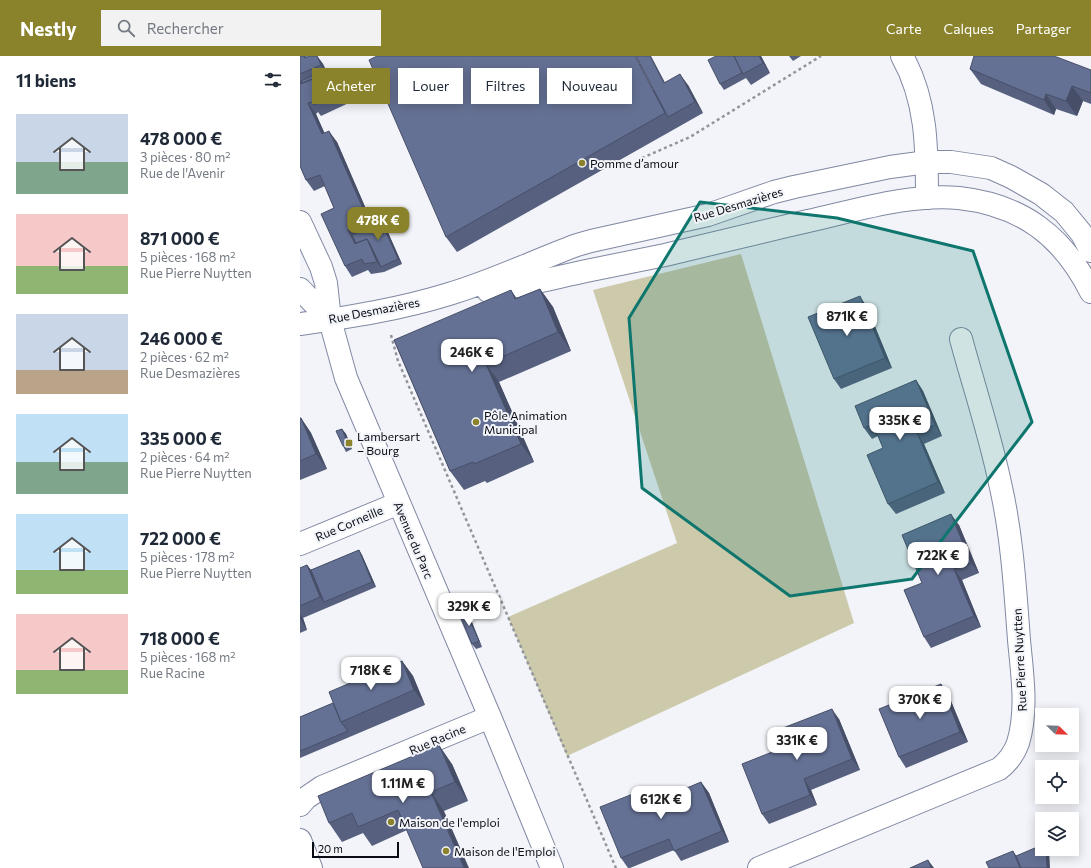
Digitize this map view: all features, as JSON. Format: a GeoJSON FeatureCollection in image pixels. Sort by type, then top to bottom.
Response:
{"type":"FeatureCollection","features":[{"type":"Feature","properties":{"kind":"street"},"geometry":{"type":"LineString","coordinates":[[902,56],[917,88],[921,103],[927,162],[927,198]]}},
{"type":"Feature","properties":{"kind":"street","name":"Rue Desmazières"},"geometry":{"type":"LineString","coordinates":[[300,324],[384,310],[447,294],[491,280],[562,250],[591,241],[708,215],[774,192],[890,167],[927,162],[965,163],[991,168],[1031,187],[1064,212],[1082,234],[1091,251]]}},
{"type":"Feature","properties":{"kind":"street","name":"Rue Desmazières"},"geometry":{"type":"LineString","coordinates":[[447,294],[504,289],[665,255],[895,202],[927,198],[959,198],[978,201],[1009,210],[1038,225],[1050,235],[1072,260],[1091,292]]}},
{"type":"Feature","properties":{"kind":"street","name":"Avenue du Parc"},"geometry":{"type":"LineString","coordinates":[[300,222],[321,267],[326,283],[330,320],[346,378],[490,717],[552,868]]}},
{"type":"Feature","properties":{"kind":"street"},"geometry":{"type":"LineString","coordinates":[[300,289],[330,320]]}},
{"type":"Feature","properties":{"kind":"street","name":"Rue Pierre Nuytten"},"geometry":{"type":"LineString","coordinates":[[759,868],[999,769],[1007,763],[1018,742],[1023,712],[1022,683],[1010,540],[1000,482],[961,339]]}},
{"type":"Feature","properties":{"kind":"street","name":"Rue Corneille"},"geometry":{"type":"LineString","coordinates":[[300,544],[399,503]]}},
{"type":"Feature","properties":{"kind":"street","name":"Rue Racine"},"geometry":{"type":"LineString","coordinates":[[300,805],[306,798],[322,787],[490,717]]}},
{"type":"Feature","properties":{"kind":"street"},"geometry":{"type":"LineString","coordinates":[[300,840],[311,868]]}},
{"type":"Feature","properties":{"kind":"path"},"geometry":{"type":"LineString","coordinates":[[642,158],[690,137],[821,56]]}},
{"type":"Feature","properties":{"kind":"path"},"geometry":{"type":"LineString","coordinates":[[384,310],[398,361],[616,868]]}},
{"type":"Feature","properties":{"kind":"highlighted area"},"geometry":{"type":"Polygon","coordinates":[[[700,202],[837,218],[973,251],[1032,422],[912,579],[790,596],[642,488],[629,318],[700,202]]]}},
{"type":"Feature","properties":{"kind":"shaded area"},"geometry":{"type":"Polygon","coordinates":[[[741,254],[854,623],[567,756],[508,617],[677,543],[593,290],[741,254]]]}},
{"type":"Feature","properties":{"kind":"building"},"geometry":{"type":"Polygon","coordinates":[[[300,56],[304,56],[305,58],[309,56],[317,56],[321,65],[300,74],[300,56]]]}},
{"type":"Feature","properties":{"kind":"building"},"geometry":{"type":"Polygon","coordinates":[[[377,56],[635,56],[665,113],[446,237],[388,104],[390,104],[390,68],[372,68],[369,60],[377,56]]]}},
{"type":"Feature","properties":{"kind":"building"},"geometry":{"type":"Polygon","coordinates":[[[636,56],[650,56],[664,83],[680,74],[695,102],[668,117],[636,56]]]}},
{"type":"Feature","properties":{"kind":"building"},"geometry":{"type":"Polygon","coordinates":[[[716,56],[734,56],[742,73],[720,84],[708,60],[716,56]]]}},
{"type":"Feature","properties":{"kind":"building"},"geometry":{"type":"Polygon","coordinates":[[[734,56],[759,56],[763,63],[743,74],[734,56]]]}},
{"type":"Feature","properties":{"kind":"building"},"geometry":{"type":"Polygon","coordinates":[[[974,56],[1054,56],[1091,70],[1091,93],[1072,86],[1066,101],[1046,94],[1044,100],[970,69],[974,56]]]}},
{"type":"Feature","properties":{"kind":"building"},"geometry":{"type":"Polygon","coordinates":[[[312,76],[312,79],[302,83],[301,81],[312,76]]]}},
{"type":"Feature","properties":{"kind":"building"},"geometry":{"type":"Polygon","coordinates":[[[312,79],[312,102],[308,103],[322,134],[329,131],[365,213],[366,212],[370,220],[348,230],[355,244],[367,239],[377,262],[364,264],[362,259],[345,266],[321,214],[334,208],[320,175],[306,180],[300,166],[300,81],[301,84],[312,79]]]}},
{"type":"Feature","properties":{"kind":"building"},"geometry":{"type":"Polygon","coordinates":[[[378,214],[398,259],[381,267],[367,239],[356,243],[352,235],[373,225],[370,217],[378,214]]]}},
{"type":"Feature","properties":{"kind":"building","name":"Pôle Animation Municipal"},"geometry":{"type":"Polygon","coordinates":[[[540,289],[558,332],[486,364],[521,444],[474,464],[473,462],[450,471],[394,340],[511,290],[515,299],[540,289]]]}},
{"type":"Feature","properties":{"kind":"building"},"geometry":{"type":"Polygon","coordinates":[[[860,296],[885,358],[834,379],[808,317],[860,296]]]}},
{"type":"Feature","properties":{"kind":"building"},"geometry":{"type":"Polygon","coordinates":[[[916,380],[935,425],[917,433],[938,482],[888,504],[867,455],[883,448],[873,424],[864,428],[855,406],[916,380]]]}},
{"type":"Feature","properties":{"kind":"building"},"geometry":{"type":"Polygon","coordinates":[[[300,418],[316,454],[300,461],[300,418]]]}},
{"type":"Feature","properties":{"kind":"building"},"geometry":{"type":"Polygon","coordinates":[[[342,429],[348,444],[343,446],[336,431],[342,429]]]}},
{"type":"Feature","properties":{"kind":"building"},"geometry":{"type":"Polygon","coordinates":[[[951,514],[971,563],[954,569],[974,616],[924,637],[904,590],[922,583],[902,535],[951,514]]]}},
{"type":"Feature","properties":{"kind":"building"},"geometry":{"type":"Polygon","coordinates":[[[359,550],[372,582],[324,602],[311,570],[359,550]]]}},
{"type":"Feature","properties":{"kind":"building"},"geometry":{"type":"Polygon","coordinates":[[[307,565],[320,597],[300,606],[300,568],[307,565]]]}},
{"type":"Feature","properties":{"kind":"building"},"geometry":{"type":"Polygon","coordinates":[[[465,610],[479,641],[472,644],[459,613],[465,610]]]}},
{"type":"Feature","properties":{"kind":"building"},"geometry":{"type":"Polygon","coordinates":[[[402,661],[414,690],[341,722],[329,692],[402,661]]]}},
{"type":"Feature","properties":{"kind":"building"},"geometry":{"type":"Polygon","coordinates":[[[941,684],[960,732],[899,757],[879,709],[941,684]]]}},
{"type":"Feature","properties":{"kind":"building"},"geometry":{"type":"Polygon","coordinates":[[[333,703],[341,722],[348,731],[300,751],[300,717],[333,703]]]}},
{"type":"Feature","properties":{"kind":"building"},"geometry":{"type":"Polygon","coordinates":[[[832,709],[852,759],[804,779],[810,795],[762,814],[742,764],[790,745],[783,728],[832,709]]]}},
{"type":"Feature","properties":{"kind":"building"},"geometry":{"type":"Polygon","coordinates":[[[439,745],[455,782],[431,792],[464,868],[423,868],[398,810],[358,827],[352,813],[329,823],[318,796],[439,745]]]}},
{"type":"Feature","properties":{"kind":"building"},"geometry":{"type":"Polygon","coordinates":[[[701,782],[722,831],[674,851],[669,839],[621,858],[600,807],[648,788],[654,802],[701,782]]]}},
{"type":"Feature","properties":{"kind":"building"},"geometry":{"type":"Polygon","coordinates":[[[1035,848],[1035,856],[1046,856],[1047,868],[1021,868],[1016,856],[1035,848]]]}},
{"type":"Feature","properties":{"kind":"building"},"geometry":{"type":"Polygon","coordinates":[[[1013,851],[1020,868],[989,868],[986,862],[1013,851]]]}},
{"type":"Feature","properties":{"kind":"building"},"geometry":{"type":"Polygon","coordinates":[[[928,860],[931,868],[910,868],[928,860]]]}},
{"type":"Feature","properties":{"kind":"place","name":"Pomme d’amour"},"geometry":{"type":"Point","coordinates":[582,163]}},
{"type":"Feature","properties":{"kind":"place","name":"Pôle Animation Municipal"},"geometry":{"type":"Point","coordinates":[476,422]}},
{"type":"Feature","properties":{"kind":"place","name":"Lambersart – Bourg"},"geometry":{"type":"Point","coordinates":[349,443]}},
{"type":"Feature","properties":{"kind":"place","name":"Maison de l'emploi"},"geometry":{"type":"Point","coordinates":[391,822]}},
{"type":"Feature","properties":{"kind":"place","name":"Maison de l'Emploi"},"geometry":{"type":"Point","coordinates":[446,851]}}]}
